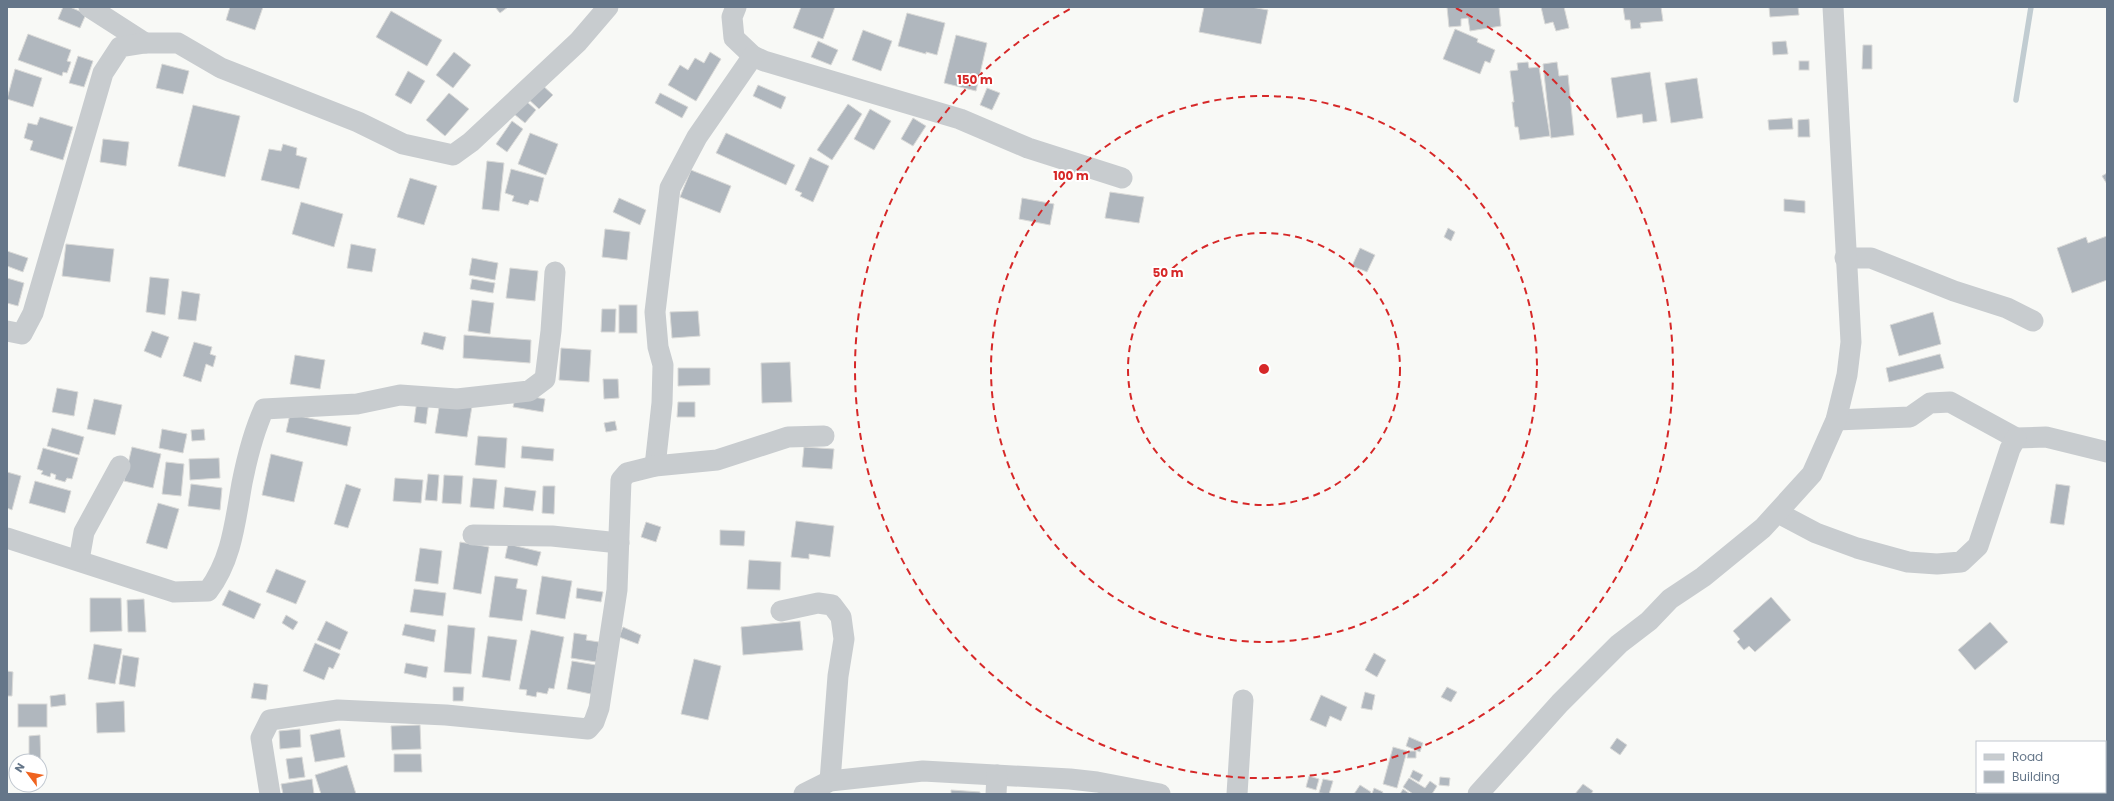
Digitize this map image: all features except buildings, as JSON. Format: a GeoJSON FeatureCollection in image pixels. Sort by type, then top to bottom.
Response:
{"type":"FeatureCollection","features":[{"type":"Feature","properties":{"kind":"street"},"geometry":{"type":"LineString","coordinates":[[89,7],[145,43]]}},
{"type":"Feature","properties":{"kind":"street"},"geometry":{"type":"LineString","coordinates":[[7,331],[22,334],[33,313],[103,73],[120,47],[145,43],[178,43],[221,68],[358,122],[403,144],[453,155],[471,142],[578,42],[608,7]]}},
{"type":"Feature","properties":{"kind":"street"},"geometry":{"type":"LineString","coordinates":[[736,7],[732,17],[734,38],[753,56],[764,61],[874,95],[960,119],[1028,148],[1122,178]]}},
{"type":"Feature","properties":{"kind":"street"},"geometry":{"type":"LineString","coordinates":[[1478,794],[1560,703],[1619,644],[1649,621],[1670,599],[1703,577],[1763,528],[1812,474],[1836,420],[1847,375],[1851,342],[1845,258],[1833,7]]}},
{"type":"Feature","properties":{"kind":"street"},"geometry":{"type":"LineString","coordinates":[[655,466],[662,403],[663,365],[658,347],[655,312],[670,188],[697,137],[753,56]]}},
{"type":"Feature","properties":{"kind":"street"},"geometry":{"type":"LineString","coordinates":[[1845,258],[1871,258],[1954,291],[2007,308],[2033,321]]}},
{"type":"Feature","properties":{"kind":"street"},"geometry":{"type":"LineString","coordinates":[[7,538],[79,560],[174,592],[208,591],[218,577],[230,549],[242,481],[253,437],[264,409],[357,404],[400,395],[457,399],[529,391],[545,378],[551,331],[555,272]]}},
{"type":"Feature","properties":{"kind":"street"},"geometry":{"type":"LineString","coordinates":[[1836,420],[1910,417],[1930,403],[1950,402],[2016,438],[2046,437],[2107,452]]}},
{"type":"Feature","properties":{"kind":"street"},"geometry":{"type":"LineString","coordinates":[[270,794],[261,738],[270,720],[338,710],[446,715],[588,729],[594,722],[599,708],[617,590],[622,480],[627,473],[655,466],[717,460],[788,437],[824,436]]}},
{"type":"Feature","properties":{"kind":"street"},"geometry":{"type":"LineString","coordinates":[[1778,513],[1816,533],[1857,548],[1908,562],[1937,564],[1961,562],[1978,546],[2010,449],[2016,438]]}},
{"type":"Feature","properties":{"kind":"street"},"geometry":{"type":"LineString","coordinates":[[79,560],[84,532],[120,466]]}},
{"type":"Feature","properties":{"kind":"street"},"geometry":{"type":"LineString","coordinates":[[473,535],[552,536],[619,544]]}},
{"type":"Feature","properties":{"kind":"street"},"geometry":{"type":"LineString","coordinates":[[781,611],[818,603],[832,605],[841,617],[844,638],[838,676],[830,781]]}},
{"type":"Feature","properties":{"kind":"street"},"geometry":{"type":"LineString","coordinates":[[1237,794],[1243,700]]}},
{"type":"Feature","properties":{"kind":"street"},"geometry":{"type":"LineString","coordinates":[[804,794],[830,781],[923,771],[996,785],[1097,782],[1149,793]]}},
{"type":"Feature","properties":{"kind":"waterway"},"geometry":{"type":"LineString","coordinates":[[2016,100],[2031,7]]}}]}
